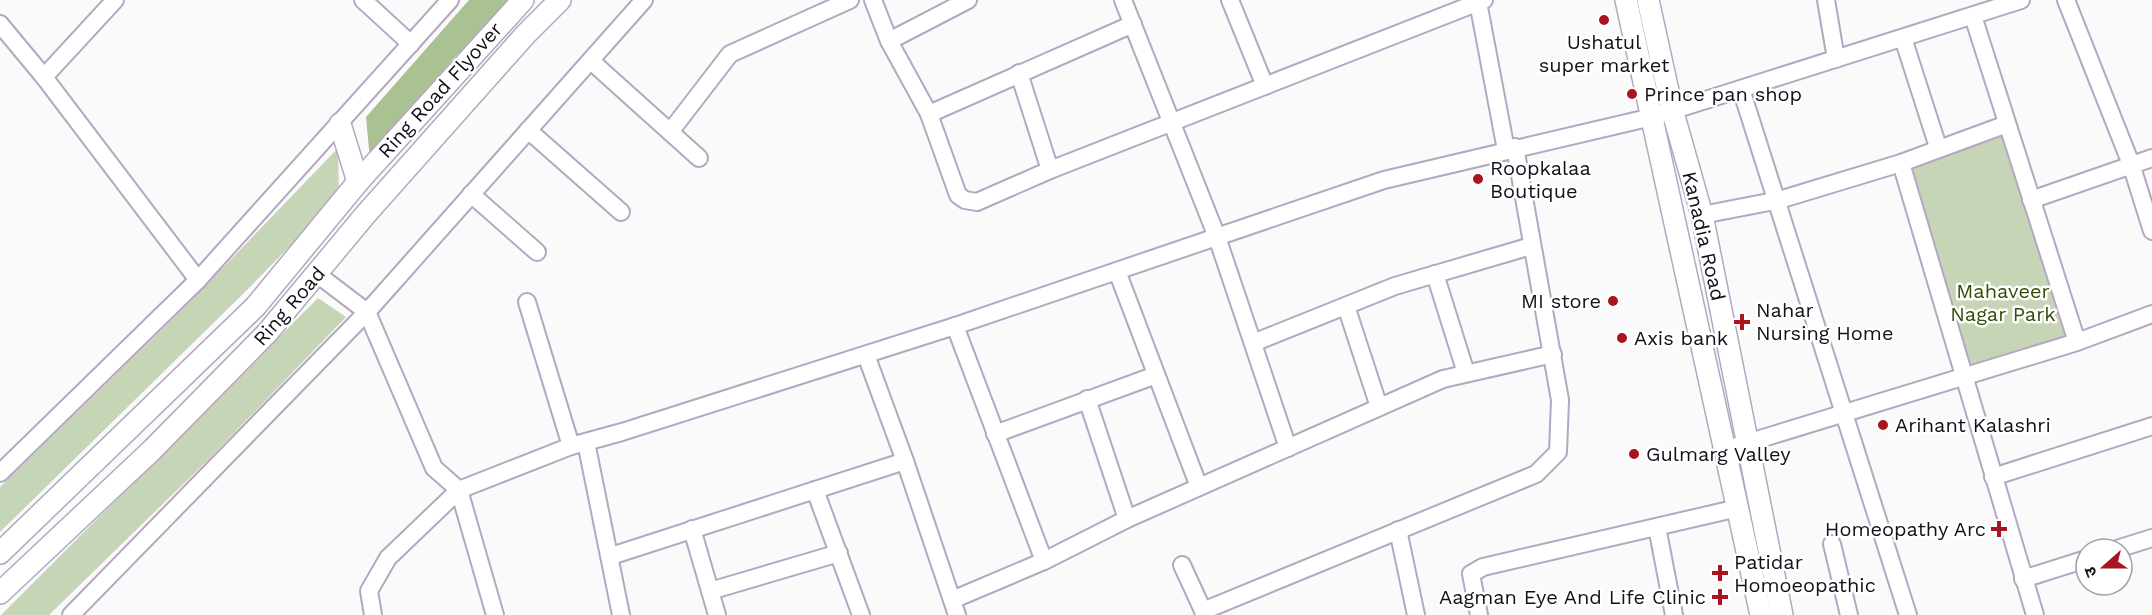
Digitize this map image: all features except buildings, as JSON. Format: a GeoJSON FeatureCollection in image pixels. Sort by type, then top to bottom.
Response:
{"type":"FeatureCollection","features":[{"type":"Feature","properties":{"kind":"main road","name":"Ring Road Flyover"},"geometry":{"type":"LineString","coordinates":[[358,182],[523,0]]}},
{"type":"Feature","properties":{"kind":"main road","name":"Ring Road"},"geometry":{"type":"LineString","coordinates":[[0,593],[152,450],[267,333],[518,43],[560,0]]}},
{"type":"Feature","properties":{"kind":"main road"},"geometry":{"type":"LineString","coordinates":[[1626,0],[1761,615]]}},
{"type":"Feature","properties":{"kind":"main road","name":"Kanadia Road"},"geometry":{"type":"LineString","coordinates":[[1648,0],[1672,109],[1702,215],[1782,615]]}},
{"type":"Feature","properties":{"kind":"main road"},"geometry":{"type":"LineString","coordinates":[[340,124],[358,182]]}},
{"type":"Feature","properties":{"kind":"main road","name":"Ring Road"},"geometry":{"type":"LineString","coordinates":[[0,553],[255,307],[358,182]]}},
{"type":"Feature","properties":{"kind":"street"},"geometry":{"type":"LineString","coordinates":[[44,77],[115,0]]}},
{"type":"Feature","properties":{"kind":"street"},"geometry":{"type":"LineString","coordinates":[[363,0],[411,44]]}},
{"type":"Feature","properties":{"kind":"street"},"geometry":{"type":"LineString","coordinates":[[0,473],[198,280],[450,0]]}},
{"type":"Feature","properties":{"kind":"street"},"geometry":{"type":"LineString","coordinates":[[71,615],[367,312],[644,0]]}},
{"type":"Feature","properties":{"kind":"street"},"geometry":{"type":"LineString","coordinates":[[670,132],[729,54],[850,0]]}},
{"type":"Feature","properties":{"kind":"street"},"geometry":{"type":"LineString","coordinates":[[873,0],[889,41],[929,114],[955,191],[965,200],[977,202],[1050,170],[1171,125],[1481,1],[1553,354],[1560,400],[1558,452],[1536,474],[1204,613],[1182,565]]}},
{"type":"Feature","properties":{"kind":"street"},"geometry":{"type":"LineString","coordinates":[[889,41],[968,0]]}},
{"type":"Feature","properties":{"kind":"street"},"geometry":{"type":"LineString","coordinates":[[1123,0],[1216,237],[1288,447]]}},
{"type":"Feature","properties":{"kind":"street"},"geometry":{"type":"LineString","coordinates":[[1230,0],[1264,86]]}},
{"type":"Feature","properties":{"kind":"street"},"geometry":{"type":"LineString","coordinates":[[1826,0],[1836,59]]}},
{"type":"Feature","properties":{"kind":"street"},"geometry":{"type":"LineString","coordinates":[[373,615],[369,591],[388,558],[459,490],[578,444],[955,327],[1384,180],[1652,117],[2021,0]]}},
{"type":"Feature","properties":{"kind":"street"},"geometry":{"type":"LineString","coordinates":[[2066,0],[2131,164],[2152,231]]}},
{"type":"Feature","properties":{"kind":"street"},"geometry":{"type":"LineString","coordinates":[[1972,16],[2076,342]]}},
{"type":"Feature","properties":{"kind":"street"},"geometry":{"type":"LineString","coordinates":[[0,24],[44,77],[198,280]]}},
{"type":"Feature","properties":{"kind":"street"},"geometry":{"type":"LineString","coordinates":[[929,114],[1133,24]]}},
{"type":"Feature","properties":{"kind":"street"},"geometry":{"type":"LineString","coordinates":[[1903,38],[1938,147]]}},
{"type":"Feature","properties":{"kind":"street"},"geometry":{"type":"LineString","coordinates":[[591,61],[699,158]]}},
{"type":"Feature","properties":{"kind":"street"},"geometry":{"type":"LineString","coordinates":[[1019,73],[1050,170]]}},
{"type":"Feature","properties":{"kind":"street"},"geometry":{"type":"LineString","coordinates":[[1741,89],[1779,200],[1908,615]]}},
{"type":"Feature","properties":{"kind":"street"},"geometry":{"type":"LineString","coordinates":[[1702,215],[1779,200],[1900,163],[1938,147],[2007,124]]}},
{"type":"Feature","properties":{"kind":"street"},"geometry":{"type":"LineString","coordinates":[[528,130],[621,212]]}},
{"type":"Feature","properties":{"kind":"street"},"geometry":{"type":"LineString","coordinates":[[2031,200],[2152,158]]}},
{"type":"Feature","properties":{"kind":"street"},"geometry":{"type":"LineString","coordinates":[[1900,163],[2035,615]]}},
{"type":"Feature","properties":{"kind":"street"},"geometry":{"type":"LineString","coordinates":[[471,194],[537,252]]}},
{"type":"Feature","properties":{"kind":"street"},"geometry":{"type":"LineString","coordinates":[[1253,343],[1395,286],[1531,246]]}},
{"type":"Feature","properties":{"kind":"street"},"geometry":{"type":"LineString","coordinates":[[1117,272],[1199,487]]}},
{"type":"Feature","properties":{"kind":"street"},"geometry":{"type":"LineString","coordinates":[[317,274],[367,312],[434,468],[459,490],[495,615]]}},
{"type":"Feature","properties":{"kind":"street"},"geometry":{"type":"LineString","coordinates":[[1435,274],[1466,374]]}},
{"type":"Feature","properties":{"kind":"street"},"geometry":{"type":"LineString","coordinates":[[527,303],[578,444],[611,556],[621,615]]}},
{"type":"Feature","properties":{"kind":"street"},"geometry":{"type":"LineString","coordinates":[[1346,306],[1380,407]]}},
{"type":"Feature","properties":{"kind":"street"},"geometry":{"type":"LineString","coordinates":[[1724,450],[1845,415],[2076,342],[2152,314]]}},
{"type":"Feature","properties":{"kind":"street"},"geometry":{"type":"LineString","coordinates":[[955,327],[1044,561]]}},
{"type":"Feature","properties":{"kind":"street"},"geometry":{"type":"LineString","coordinates":[[866,355],[955,608],[1127,519],[1443,379],[1553,354]]}},
{"type":"Feature","properties":{"kind":"street"},"geometry":{"type":"LineString","coordinates":[[995,434],[1156,375]]}},
{"type":"Feature","properties":{"kind":"street"},"geometry":{"type":"LineString","coordinates":[[1088,399],[1127,519]]}},
{"type":"Feature","properties":{"kind":"street"},"geometry":{"type":"LineString","coordinates":[[1993,477],[2152,426]]}},
{"type":"Feature","properties":{"kind":"street"},"geometry":{"type":"LineString","coordinates":[[611,556],[905,461]]}},
{"type":"Feature","properties":{"kind":"street"},"geometry":{"type":"LineString","coordinates":[[816,490],[861,615]]}},
{"type":"Feature","properties":{"kind":"street"},"geometry":{"type":"LineString","coordinates":[[1479,615],[1471,574],[1483,567],[1737,508]]}},
{"type":"Feature","properties":{"kind":"street"},"geometry":{"type":"LineString","coordinates":[[1657,527],[1674,615]]}},
{"type":"Feature","properties":{"kind":"street"},"geometry":{"type":"LineString","coordinates":[[692,529],[717,615]]}},
{"type":"Feature","properties":{"kind":"street"},"geometry":{"type":"LineString","coordinates":[[1398,530],[1416,615]]}},
{"type":"Feature","properties":{"kind":"street"},"geometry":{"type":"LineString","coordinates":[[2134,544],[2152,538]]}},
{"type":"Feature","properties":{"kind":"street"},"geometry":{"type":"LineString","coordinates":[[1832,544],[1850,615]]}},
{"type":"Feature","properties":{"kind":"street"},"geometry":{"type":"LineString","coordinates":[[710,591],[838,553]]}},
{"type":"Feature","properties":{"kind":"street"},"geometry":{"type":"LineString","coordinates":[[2024,579],[2074,563]]}},
{"type":"Feature","properties":{"kind":"green space"},"geometry":{"type":"Polygon","coordinates":[[[469,0],[511,0],[453,59],[370,160],[366,117],[469,0]]]}},
{"type":"Feature","properties":{"kind":"green space","name":"Mahaveer Nagar Park"},"geometry":{"type":"Polygon","coordinates":[[[2007,124],[2077,342],[1965,376],[1901,163],[2007,124]]]}},
{"type":"Feature","properties":{"kind":"green space"},"geometry":{"type":"Polygon","coordinates":[[[338,148],[339,196],[244,293],[0,532],[0,487],[186,306],[338,148]]]}},
{"type":"Feature","properties":{"kind":"green space"},"geometry":{"type":"Polygon","coordinates":[[[318,298],[346,317],[212,456],[49,615],[1,615],[318,298]]]}},
{"type":"Feature","properties":{"kind":"place","name":"Ushatul super market"},"geometry":{"type":"Point","coordinates":[1604,20]}},
{"type":"Feature","properties":{"kind":"place","name":"Prince pan shop"},"geometry":{"type":"Point","coordinates":[1632,94]}},
{"type":"Feature","properties":{"kind":"place","name":"Roopkalaa Boutique"},"geometry":{"type":"Point","coordinates":[1478,179]}},
{"type":"Feature","properties":{"kind":"place","name":"MI store"},"geometry":{"type":"Point","coordinates":[1613,301]}},
{"type":"Feature","properties":{"kind":"place","name":"Nahar Nursing Home"},"geometry":{"type":"Point","coordinates":[1742,322]}},
{"type":"Feature","properties":{"kind":"place","name":"Axis bank"},"geometry":{"type":"Point","coordinates":[1622,338]}},
{"type":"Feature","properties":{"kind":"place","name":"Arihant Kalashri"},"geometry":{"type":"Point","coordinates":[1883,425]}},
{"type":"Feature","properties":{"kind":"place","name":"Gulmarg Valley"},"geometry":{"type":"Point","coordinates":[1634,454]}},
{"type":"Feature","properties":{"kind":"place","name":"Homeopathy Arc"},"geometry":{"type":"Point","coordinates":[1999,529]}},
{"type":"Feature","properties":{"kind":"place","name":"Patidar Homoeopathic"},"geometry":{"type":"Point","coordinates":[1720,573]}},
{"type":"Feature","properties":{"kind":"place","name":"Aagman Eye And Life Clinic"},"geometry":{"type":"Point","coordinates":[1720,597]}}]}
